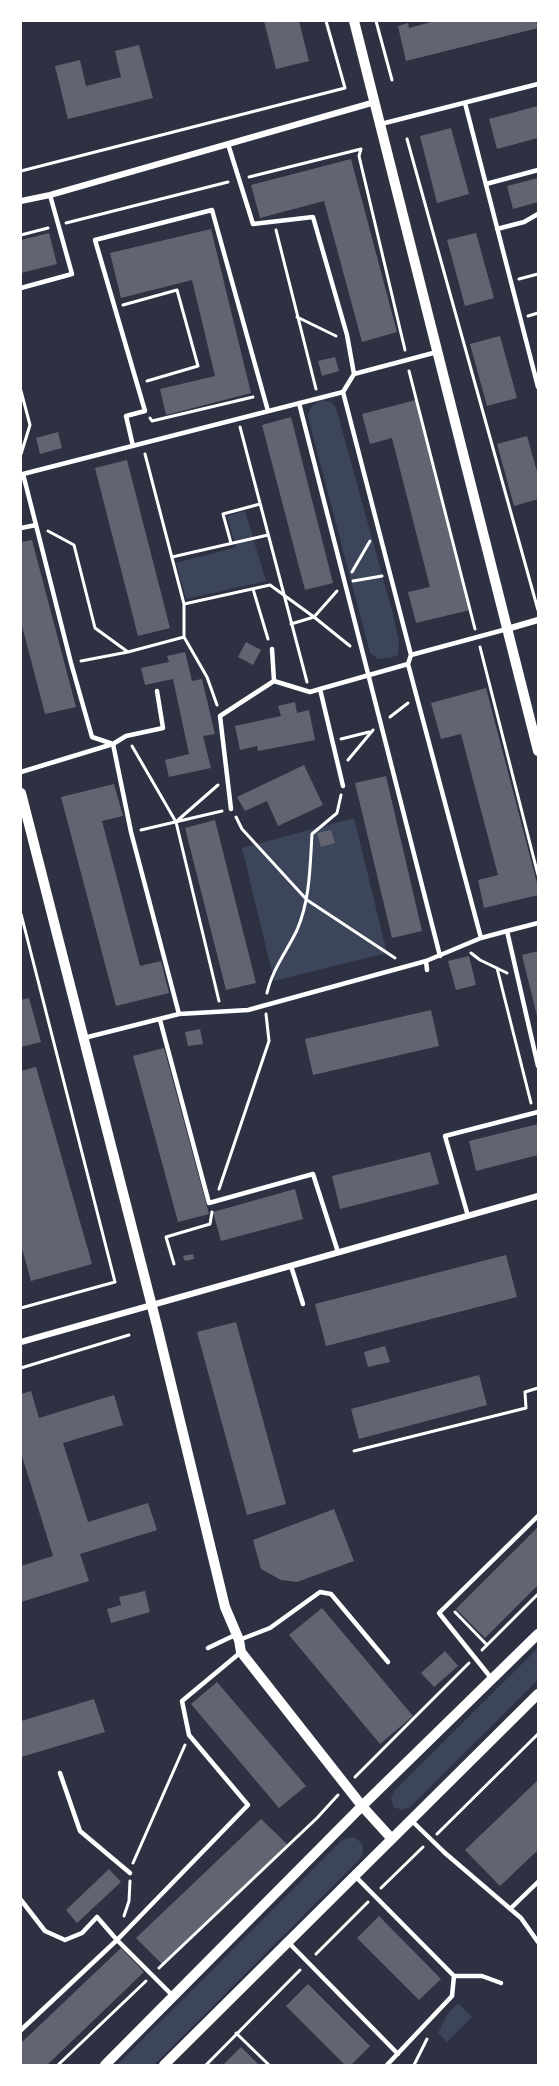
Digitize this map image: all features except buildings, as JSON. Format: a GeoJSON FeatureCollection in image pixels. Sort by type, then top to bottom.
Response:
{"type":"FeatureCollection","features":[{"type":"Feature","properties":{"kind":"street"},"geometry":{"type":"LineString","coordinates":[[354,21],[507,629],[533,713],[538,751]]}},
{"type":"Feature","properties":{"kind":"street"},"geometry":{"type":"LineString","coordinates":[[21,201],[50,195],[375,102]]}},
{"type":"Feature","properties":{"kind":"street"},"geometry":{"type":"LineString","coordinates":[[507,629],[538,620]]}},
{"type":"Feature","properties":{"kind":"street"},"geometry":{"type":"LineString","coordinates":[[21,793],[152,1305],[225,1607],[238,1637],[241,1652],[362,1806],[391,1838]]}},
{"type":"Feature","properties":{"kind":"street"},"geometry":{"type":"LineString","coordinates":[[21,1342],[538,1196]]}},
{"type":"Feature","properties":{"kind":"street"},"geometry":{"type":"LineString","coordinates":[[105,2065],[362,1806],[538,1634]]}},
{"type":"Feature","properties":{"kind":"street"},"geometry":{"type":"LineString","coordinates":[[164,2065],[538,1694]]}},
{"type":"Feature","properties":{"kind":"lane"},"geometry":{"type":"LineString","coordinates":[[381,123],[538,84]]}},
{"type":"Feature","properties":{"kind":"lane"},"geometry":{"type":"LineString","coordinates":[[465,103],[538,387]]}},
{"type":"Feature","properties":{"kind":"lane"},"geometry":{"type":"LineString","coordinates":[[113,744],[92,737],[22,475],[343,392],[354,374],[347,335],[313,217],[253,224],[228,144]]}},
{"type":"Feature","properties":{"kind":"lane"},"geometry":{"type":"LineString","coordinates":[[486,184],[538,170]]}},
{"type":"Feature","properties":{"kind":"lane"},"geometry":{"type":"LineString","coordinates":[[21,288],[72,274],[50,195]]}},
{"type":"Feature","properties":{"kind":"lane"},"geometry":{"type":"LineString","coordinates":[[133,446],[126,416],[145,411],[95,240],[212,210],[268,411]]}},
{"type":"Feature","properties":{"kind":"lane"},"geometry":{"type":"LineString","coordinates":[[497,229],[524,222],[538,214]]}},
{"type":"Feature","properties":{"kind":"lane"},"geometry":{"type":"LineString","coordinates":[[354,374],[437,352]]}},
{"type":"Feature","properties":{"kind":"lane"},"geometry":{"type":"LineString","coordinates":[[343,392],[411,655],[408,664],[481,938]]}},
{"type":"Feature","properties":{"kind":"lane"},"geometry":{"type":"LineString","coordinates":[[299,403],[440,956]]}},
{"type":"Feature","properties":{"kind":"lane"},"geometry":{"type":"LineString","coordinates":[[21,528],[36,525]]}},
{"type":"Feature","properties":{"kind":"lane"},"geometry":{"type":"LineString","coordinates":[[411,655],[507,629]]}},
{"type":"Feature","properties":{"kind":"lane"},"geometry":{"type":"LineString","coordinates":[[272,649],[274,681]]}},
{"type":"Feature","properties":{"kind":"lane"},"geometry":{"type":"LineString","coordinates":[[231,809],[220,716],[274,681],[310,692],[408,664]]}},
{"type":"Feature","properties":{"kind":"lane"},"geometry":{"type":"LineString","coordinates":[[320,690],[343,786]]}},
{"type":"Feature","properties":{"kind":"lane"},"geometry":{"type":"LineString","coordinates":[[21,772],[113,744],[126,736],[163,728],[157,691]]}},
{"type":"Feature","properties":{"kind":"lane"},"geometry":{"type":"LineString","coordinates":[[113,744],[131,832],[179,1014]]}},
{"type":"Feature","properties":{"kind":"lane"},"geometry":{"type":"LineString","coordinates":[[84,1038],[179,1014],[248,1010],[426,961],[481,938],[538,923]]}},
{"type":"Feature","properties":{"kind":"lane"},"geometry":{"type":"LineString","coordinates":[[507,931],[538,1066]]}},
{"type":"Feature","properties":{"kind":"lane"},"geometry":{"type":"LineString","coordinates":[[426,961],[427,970]]}},
{"type":"Feature","properties":{"kind":"lane"},"geometry":{"type":"LineString","coordinates":[[160,1020],[209,1203],[313,1174],[338,1252]]}},
{"type":"Feature","properties":{"kind":"lane"},"geometry":{"type":"LineString","coordinates":[[468,1216],[445,1136],[536,1113]]}},
{"type":"Feature","properties":{"kind":"lane"},"geometry":{"type":"LineString","coordinates":[[291,1266],[303,1304]]}},
{"type":"Feature","properties":{"kind":"lane"},"geometry":{"type":"LineString","coordinates":[[492,1679],[439,1613],[538,1516]]}},
{"type":"Feature","properties":{"kind":"lane"},"geometry":{"type":"LineString","coordinates":[[208,1648],[270,1628],[320,1592],[331,1594],[388,1662]]}},
{"type":"Feature","properties":{"kind":"lane"},"geometry":{"type":"LineString","coordinates":[[21,2030],[117,1940],[248,1805],[189,1735],[182,1701],[241,1652]]}},
{"type":"Feature","properties":{"kind":"lane"},"geometry":{"type":"LineString","coordinates":[[60,1773],[80,1831],[130,1873]]}},
{"type":"Feature","properties":{"kind":"lane"},"geometry":{"type":"LineString","coordinates":[[410,1820],[521,1918],[538,1942]]}},
{"type":"Feature","properties":{"kind":"lane"},"geometry":{"type":"LineString","coordinates":[[354,1875],[454,1976],[482,1976],[501,1983]]}},
{"type":"Feature","properties":{"kind":"lane"},"geometry":{"type":"LineString","coordinates":[[510,1909],[538,1882]]}},
{"type":"Feature","properties":{"kind":"lane"},"geometry":{"type":"LineString","coordinates":[[21,1900],[45,1931],[65,1940],[82,1933],[97,1917],[173,1996]]}},
{"type":"Feature","properties":{"kind":"lane"},"geometry":{"type":"LineString","coordinates":[[287,1941],[398,2054]]}},
{"type":"Feature","properties":{"kind":"lane"},"geometry":{"type":"LineString","coordinates":[[387,2065],[452,1996],[454,1976]]}},
{"type":"Feature","properties":{"kind":"path"},"geometry":{"type":"LineString","coordinates":[[21,171],[345,88],[326,21]]}},
{"type":"Feature","properties":{"kind":"path"},"geometry":{"type":"LineString","coordinates":[[376,21],[392,80]]}},
{"type":"Feature","properties":{"kind":"path"},"geometry":{"type":"LineString","coordinates":[[407,139],[538,610]]}},
{"type":"Feature","properties":{"kind":"path"},"geometry":{"type":"LineString","coordinates":[[21,235],[361,149],[358,156],[406,360],[538,875]]}},
{"type":"Feature","properties":{"kind":"path"},"geometry":{"type":"LineString","coordinates":[[274,222],[318,398]]}},
{"type":"Feature","properties":{"kind":"path"},"geometry":{"type":"LineString","coordinates":[[511,281],[538,274]]}},
{"type":"Feature","properties":{"kind":"path"},"geometry":{"type":"LineString","coordinates":[[115,308],[177,290],[198,366],[137,384]]}},
{"type":"Feature","properties":{"kind":"path"},"geometry":{"type":"LineString","coordinates":[[297,317],[336,336],[347,335]]}},
{"type":"Feature","properties":{"kind":"path"},"geometry":{"type":"LineString","coordinates":[[21,391],[30,425],[21,454]]}},
{"type":"Feature","properties":{"kind":"path"},"geometry":{"type":"LineString","coordinates":[[145,411],[152,421],[264,395]]}},
{"type":"Feature","properties":{"kind":"path"},"geometry":{"type":"LineString","coordinates":[[238,419],[310,692]]}},
{"type":"Feature","properties":{"kind":"path"},"geometry":{"type":"LineString","coordinates":[[142,444],[184,604],[184,637],[207,677],[220,716]]}},
{"type":"Feature","properties":{"kind":"path"},"geometry":{"type":"LineString","coordinates":[[231,543],[223,514],[260,504]]}},
{"type":"Feature","properties":{"kind":"path"},"geometry":{"type":"LineString","coordinates":[[36,525],[74,544],[95,628],[128,652]]}},
{"type":"Feature","properties":{"kind":"path"},"geometry":{"type":"LineString","coordinates":[[291,624],[314,617],[345,582],[378,528]]}},
{"type":"Feature","properties":{"kind":"path"},"geometry":{"type":"LineString","coordinates":[[172,557],[268,534]]}},
{"type":"Feature","properties":{"kind":"path"},"geometry":{"type":"LineString","coordinates":[[345,582],[390,575]]}},
{"type":"Feature","properties":{"kind":"path"},"geometry":{"type":"LineString","coordinates":[[184,604],[270,585],[365,658]]}},
{"type":"Feature","properties":{"kind":"path"},"geometry":{"type":"LineString","coordinates":[[254,589],[272,649]]}},
{"type":"Feature","properties":{"kind":"path"},"geometry":{"type":"LineString","coordinates":[[71,663],[128,652],[184,637]]}},
{"type":"Feature","properties":{"kind":"path"},"geometry":{"type":"LineString","coordinates":[[332,741],[371,732]]}},
{"type":"Feature","properties":{"kind":"path"},"geometry":{"type":"LineString","coordinates":[[126,736],[176,822],[222,1012]]}},
{"type":"Feature","properties":{"kind":"path"},"geometry":{"type":"LineString","coordinates":[[176,822],[227,777]]}},
{"type":"Feature","properties":{"kind":"path"},"geometry":{"type":"LineString","coordinates":[[174,1264],[166,1237],[210,1224],[215,1201],[269,1041],[265,1004],[270,982],[297,930],[307,900],[312,834],[336,813],[343,786]]}},
{"type":"Feature","properties":{"kind":"path"},"geometry":{"type":"LineString","coordinates":[[131,832],[231,809],[242,829],[307,900],[407,966]]}},
{"type":"Feature","properties":{"kind":"path"},"geometry":{"type":"LineString","coordinates":[[21,914],[115,1282],[21,1308]]}},
{"type":"Feature","properties":{"kind":"path"},"geometry":{"type":"LineString","coordinates":[[463,946],[480,960],[518,978]]}},
{"type":"Feature","properties":{"kind":"path"},"geometry":{"type":"LineString","coordinates":[[497,968],[536,1113]]}},
{"type":"Feature","properties":{"kind":"path"},"geometry":{"type":"LineString","coordinates":[[21,1368],[129,1335]]}},
{"type":"Feature","properties":{"kind":"path"},"geometry":{"type":"LineString","coordinates":[[354,1451],[526,1408],[525,1392],[538,1388]]}},
{"type":"Feature","properties":{"kind":"path"},"geometry":{"type":"LineString","coordinates":[[58,2065],[318,1818],[347,1785],[538,1594]]}},
{"type":"Feature","properties":{"kind":"path"},"geometry":{"type":"LineString","coordinates":[[447,1605],[487,1645]]}},
{"type":"Feature","properties":{"kind":"path"},"geometry":{"type":"LineString","coordinates":[[117,1940],[129,1901],[130,1873],[159,1800],[189,1735]]}},
{"type":"Feature","properties":{"kind":"path"},"geometry":{"type":"LineString","coordinates":[[236,2033],[269,2065]]}},
{"type":"Feature","properties":{"kind":"shaded area"},"geometry":{"type":"Polygon","coordinates":[[[322,400],[331,402],[336,408],[393,614],[399,642],[398,655],[390,658],[378,659],[370,653],[308,417],[312,406],[322,400]]]}},
{"type":"Feature","properties":{"kind":"shaded area"},"geometry":{"type":"Polygon","coordinates":[[[245,511],[266,581],[186,599],[176,563],[236,547],[227,516],[245,511]]]}},
{"type":"Feature","properties":{"kind":"shaded area"},"geometry":{"type":"Polygon","coordinates":[[[354,818],[387,953],[274,981],[242,848],[354,818]]]}},
{"type":"Feature","properties":{"kind":"shaded area"},"geometry":{"type":"Polygon","coordinates":[[[538,1648],[538,1680],[410,1807],[402,1810],[394,1807],[391,1799],[394,1791],[538,1648]]]}},
{"type":"Feature","properties":{"kind":"shaded area"},"geometry":{"type":"Polygon","coordinates":[[[351,1837],[362,1845],[363,1852],[360,1859],[154,2065],[117,2065],[341,1841],[351,1837]]]}},
{"type":"Feature","properties":{"kind":"shaded area"},"geometry":{"type":"Polygon","coordinates":[[[458,2003],[472,2017],[447,2042],[438,2033],[448,2013],[458,2003]]]}}]}
